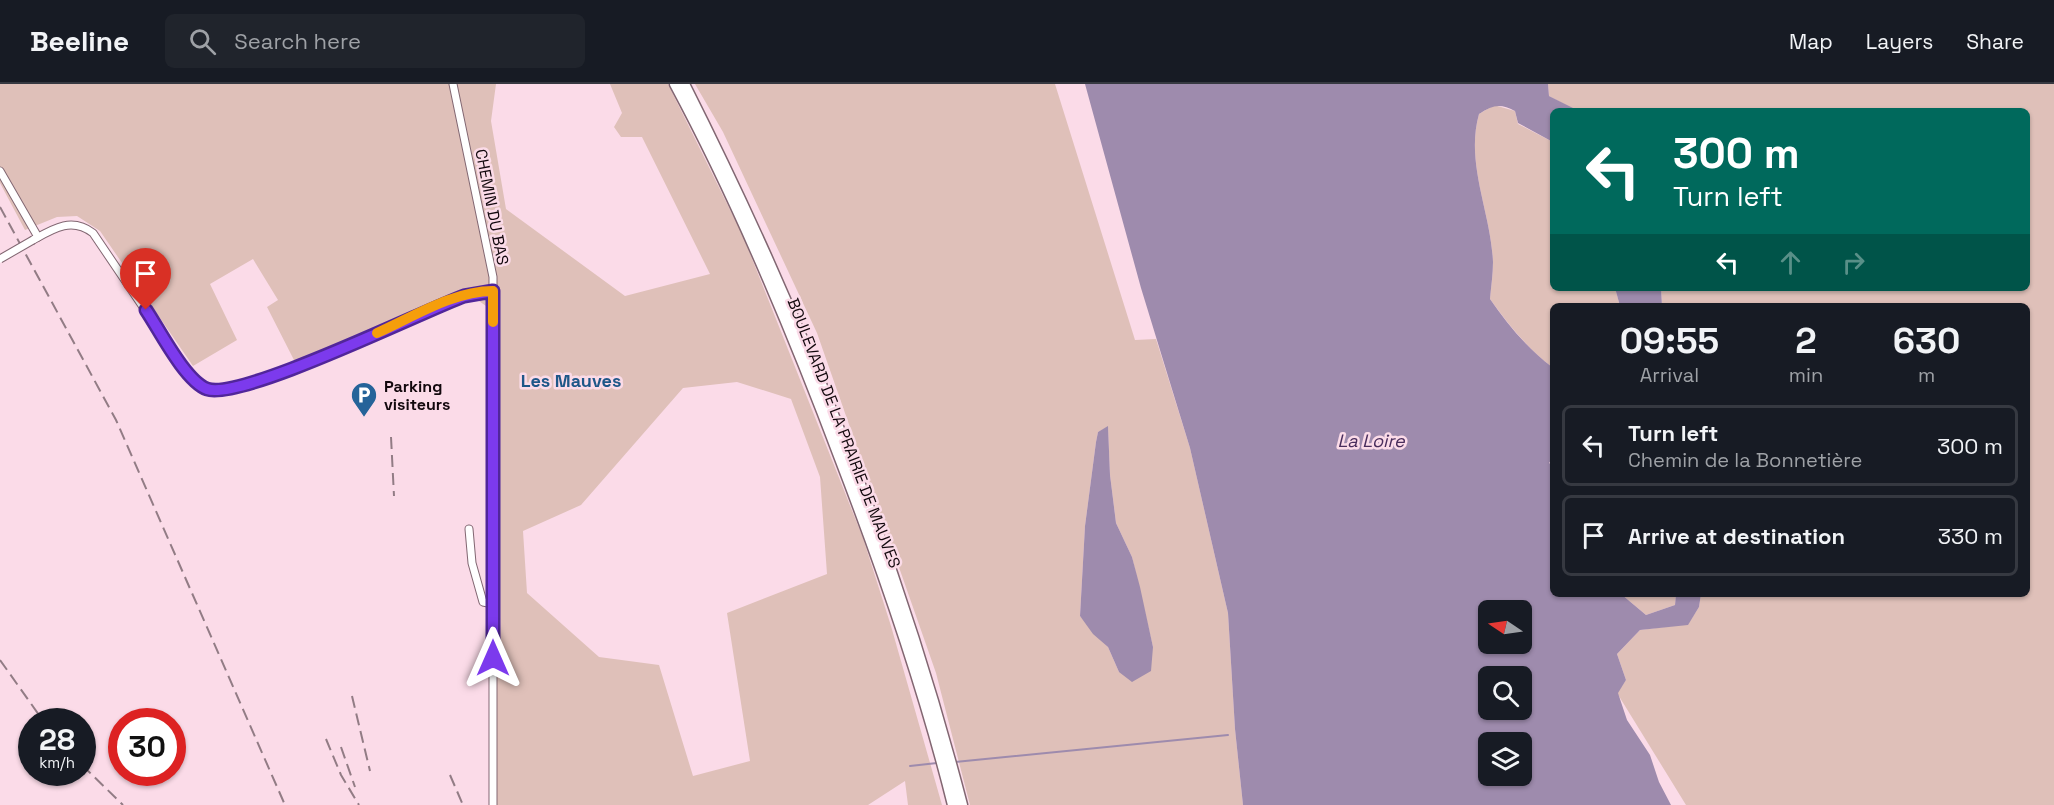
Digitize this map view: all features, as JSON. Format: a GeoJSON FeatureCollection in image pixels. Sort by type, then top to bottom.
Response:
{"type":"FeatureCollection","features":[{"type":"Feature","properties":{"kind":"main road","name":"BOULEVARD DE LA PRAIRIE DE MAUVES"},"geometry":{"type":"LineString","coordinates":[[675,84],[767,276],[817,396],[869,534],[912,662],[953,805]]}},
{"type":"Feature","properties":{"kind":"main road","name":"BOULEVARD DE LA PRAIRIE DE MAUVES"},"geometry":{"type":"LineString","coordinates":[[684,84],[777,277],[857,476],[923,667],[962,805]]}},
{"type":"Feature","properties":{"kind":"street","name":"CHEMIN DU BAS"},"geometry":{"type":"LineString","coordinates":[[453,84],[488,247],[493,291],[493,805]]}},
{"type":"Feature","properties":{"kind":"street"},"geometry":{"type":"LineString","coordinates":[[0,171],[35,238]]}},
{"type":"Feature","properties":{"kind":"street"},"geometry":{"type":"LineString","coordinates":[[0,259],[35,238],[64,225],[74,224],[93,232],[189,375],[201,386],[214,390],[287,371],[474,292],[493,291]]}},
{"type":"Feature","properties":{"kind":"street"},"geometry":{"type":"LineString","coordinates":[[469,529],[478,591],[483,602],[493,604]]}},
{"type":"Feature","properties":{"kind":"shaded area"},"geometry":{"type":"Polygon","coordinates":[[[0,84],[496,84],[491,121],[506,209],[625,296],[710,274],[642,137],[621,137],[614,127],[622,113],[610,84],[668,84],[743,236],[863,538],[891,626],[942,805],[908,805],[905,781],[868,805],[489,805],[490,343],[486,306],[479,301],[468,300],[376,340],[369,332],[295,362],[267,307],[278,300],[253,259],[210,284],[237,340],[193,366],[100,231],[77,216],[57,217],[25,230],[0,183],[0,84]],[[737,382],[683,388],[581,505],[523,531],[527,593],[599,657],[659,665],[693,776],[750,761],[727,613],[827,574],[820,477],[791,399],[737,382]]]}},
{"type":"Feature","properties":{"kind":"shaded area"},"geometry":{"type":"Polygon","coordinates":[[[695,84],[1055,84],[1135,340],[1156,339],[1190,448],[1228,613],[1235,729],[1243,805],[970,805],[936,673],[817,333],[723,132],[695,84]],[[1108,427],[1098,432],[1096,442],[1085,526],[1080,616],[1108,647],[1119,672],[1153,647],[1132,557],[1116,523],[1110,475],[1108,427]]]}},
{"type":"Feature","properties":{"kind":"shaded area"},"geometry":{"type":"Polygon","coordinates":[[[1548,84],[2054,84],[2054,805],[1686,805],[1617,693],[1626,680],[1617,654],[1640,630],[1688,624],[1699,607],[1701,597],[2030,597],[2030,303],[1662,303],[1661,291],[2030,291],[2030,108],[1571,108],[1549,96],[1548,84]]]}},
{"type":"Feature","properties":{"kind":"shaded area"},"geometry":{"type":"Polygon","coordinates":[[[1494,105],[1515,111],[1518,124],[1550,140],[1550,291],[1616,291],[1619,303],[1550,303],[1550,365],[1519,336],[1490,299],[1493,267],[1491,243],[1475,151],[1479,114],[1494,105]]]}},
{"type":"Feature","properties":{"kind":"shaded area"},"geometry":{"type":"Polygon","coordinates":[[[1625,597],[1676,597],[1675,605],[1646,615],[1625,597]]]}},
{"type":"Feature","properties":{"kind":"water","name":"La Loire"},"geometry":{"type":"Polygon","coordinates":[[[1085,84],[1548,84],[1549,96],[1573,108],[1550,108],[1550,140],[1518,123],[1515,111],[1510,108],[1497,106],[1479,114],[1475,151],[1491,243],[1493,267],[1490,299],[1518,336],[1550,365],[1550,597],[1625,597],[1646,615],[1675,605],[1676,597],[1701,597],[1699,607],[1688,625],[1640,630],[1617,654],[1626,680],[1618,693],[1627,720],[1650,755],[1659,782],[1671,805],[1243,805],[1235,729],[1228,613],[1190,448],[1141,288],[1085,84]]]}},
{"type":"Feature","properties":{"kind":"water"},"geometry":{"type":"Polygon","coordinates":[[[1616,291],[1661,291],[1662,303],[1619,303],[1616,291]]]}},
{"type":"Feature","properties":{"kind":"water"},"geometry":{"type":"Polygon","coordinates":[[[1108,426],[1110,475],[1116,523],[1132,557],[1153,647],[1151,671],[1132,682],[1119,672],[1108,647],[1093,634],[1080,616],[1085,526],[1096,442],[1098,432],[1108,426]]]}},
{"type":"Feature","properties":{"kind":"waterway"},"geometry":{"type":"LineString","coordinates":[[955,762],[1228,735]]}},
{"type":"Feature","properties":{"kind":"waterway"},"geometry":{"type":"LineString","coordinates":[[910,766],[937,763]]}},
{"type":"Feature","properties":{"kind":"railway"},"geometry":{"type":"LineString","coordinates":[[0,207],[116,420],[285,805]]}},
{"type":"Feature","properties":{"kind":"railway"},"geometry":{"type":"LineString","coordinates":[[391,437],[394,496]]}},
{"type":"Feature","properties":{"kind":"railway"},"geometry":{"type":"LineString","coordinates":[[0,660],[34,708]]}},
{"type":"Feature","properties":{"kind":"railway"},"geometry":{"type":"LineString","coordinates":[[352,696],[370,771]]}},
{"type":"Feature","properties":{"kind":"railway"},"geometry":{"type":"LineString","coordinates":[[326,739],[341,775],[359,805]]}},
{"type":"Feature","properties":{"kind":"railway"},"geometry":{"type":"LineString","coordinates":[[341,747],[355,787]]}},
{"type":"Feature","properties":{"kind":"railway"},"geometry":{"type":"LineString","coordinates":[[450,775],[463,805]]}},
{"type":"Feature","properties":{"kind":"railway"},"geometry":{"type":"LineString","coordinates":[[96,779],[123,805]]}},
{"type":"Feature","properties":{"kind":"slow traffic"},"geometry":{"type":"LineString","coordinates":[[377,333],[438,306],[474,292],[484,291],[493,291],[493,322]]}},
{"type":"Feature","properties":{"kind":"place","name":"Parking visiteurs"},"geometry":{"type":"Point","coordinates":[364,418]}},
{"type":"Feature","properties":{"kind":"district","name":"Les Mauves"},"geometry":{"type":"Point","coordinates":[571,380]}},
{"type":"Feature","properties":{"kind":"route"},"geometry":{"type":"LineString","coordinates":[[146,310],[189,375],[207,389],[220,390],[287,371],[319,359],[474,292],[493,291],[493,658]]}}]}
